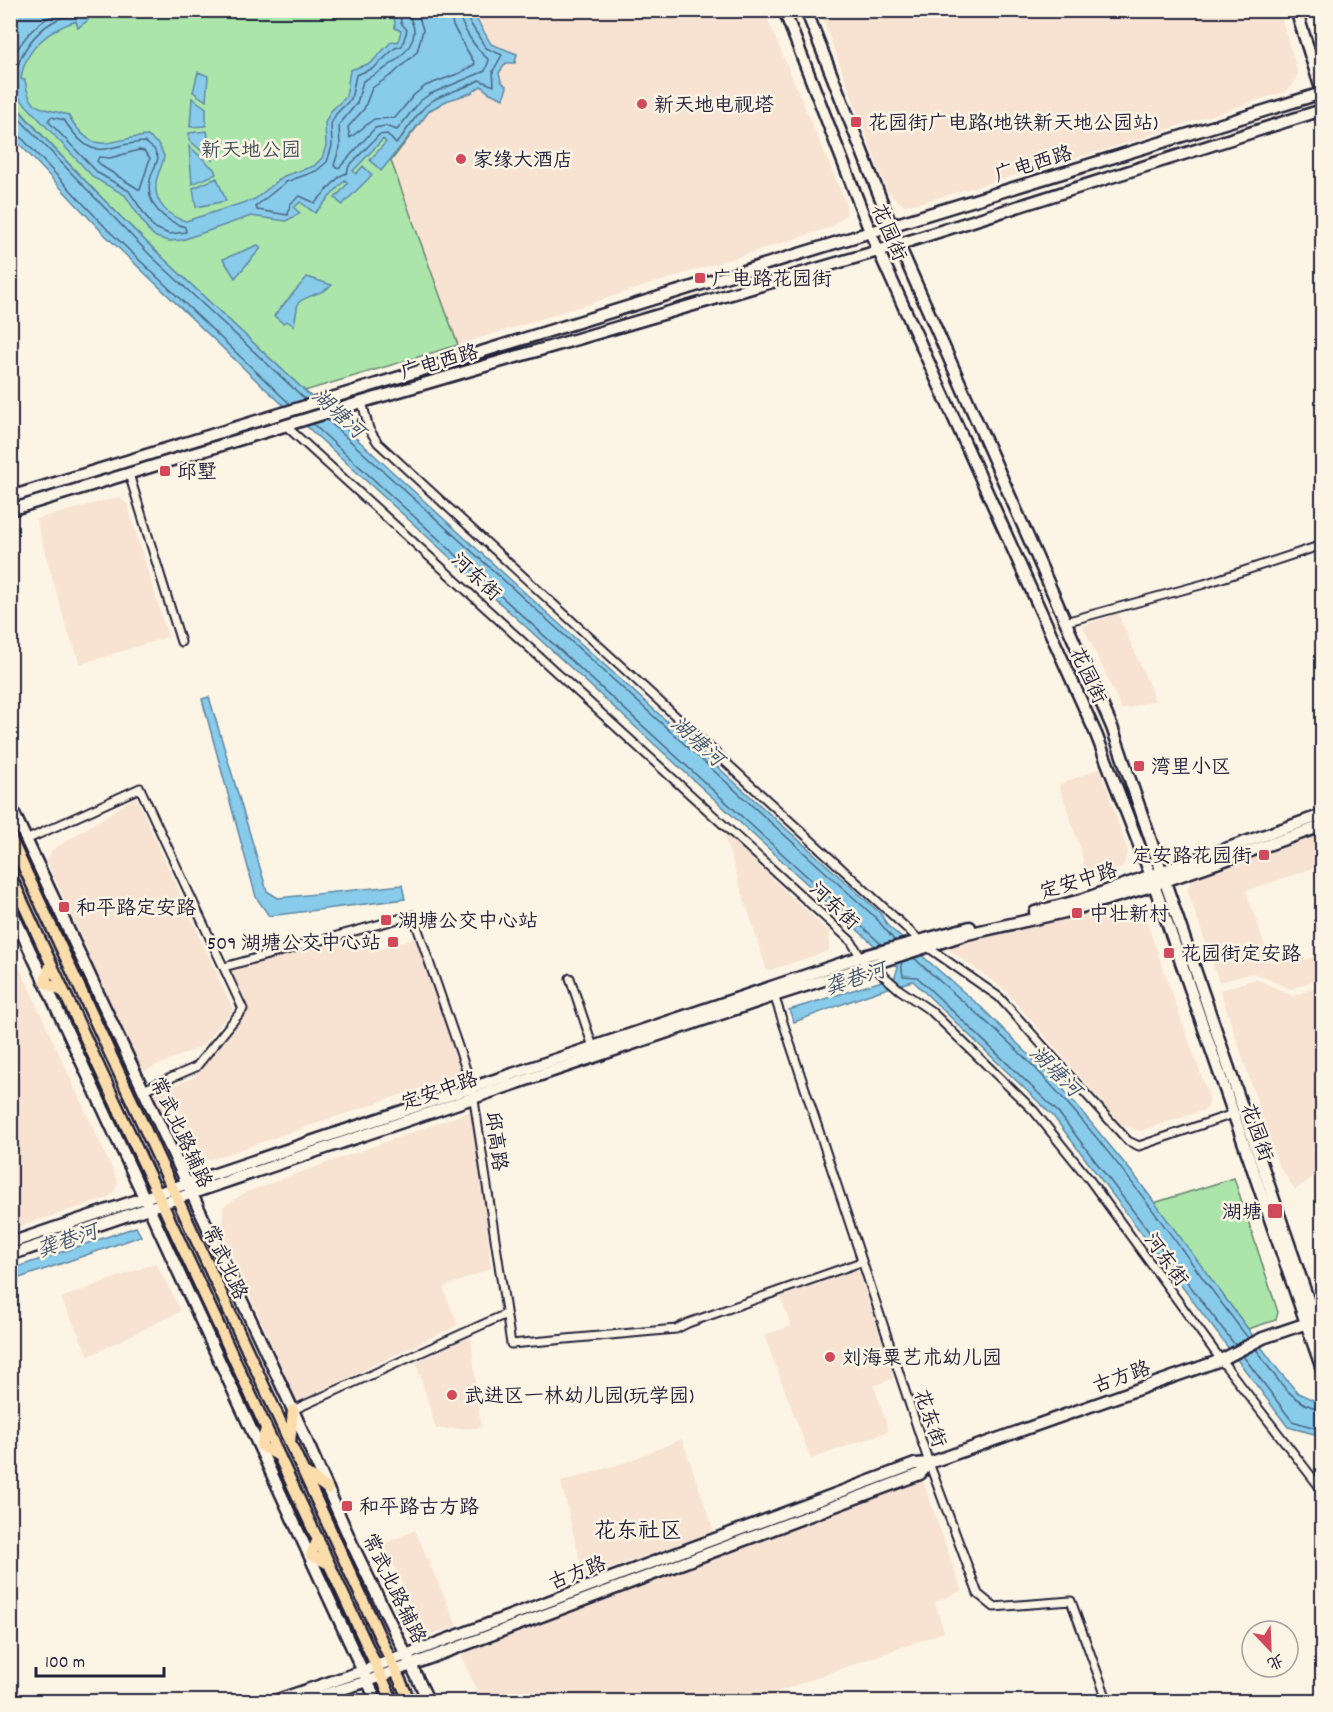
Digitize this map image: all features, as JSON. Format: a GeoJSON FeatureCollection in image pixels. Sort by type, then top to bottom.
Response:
{"type":"FeatureCollection","features":[{"type":"Feature","properties":{"kind":"main road","name":"花园街"},"geometry":{"type":"LineString","coordinates":[[784,10],[878,251],[1096,734],[1152,881],[1233,1114],[1323,1340]]}},
{"type":"Feature","properties":{"kind":"main road","name":"花园街"},"geometry":{"type":"LineString","coordinates":[[806,10],[891,226],[1112,727],[1165,876],[1314,1321],[1323,1369]]}},
{"type":"Feature","properties":{"kind":"main road"},"geometry":{"type":"LineString","coordinates":[[1296,10],[1323,93]]}},
{"type":"Feature","properties":{"kind":"main road","name":"广电西路"},"geometry":{"type":"LineString","coordinates":[[10,496],[871,234],[1323,93]]}},
{"type":"Feature","properties":{"kind":"main road","name":"广电西路"},"geometry":{"type":"LineString","coordinates":[[10,510],[362,402],[878,251],[1323,110]]}},
{"type":"Feature","properties":{"kind":"main road","name":"常武北路辅路"},"geometry":{"type":"LineString","coordinates":[[10,805],[429,1701]]}},
{"type":"Feature","properties":{"kind":"main road","name":"定安中路"},"geometry":{"type":"LineString","coordinates":[[10,1244],[159,1199],[918,944],[1152,881],[1323,815]]}},
{"type":"Feature","properties":{"kind":"main road","name":"定安中路"},"geometry":{"type":"LineString","coordinates":[[1165,876],[1323,826]]}},
{"type":"Feature","properties":{"kind":"main road","name":"常武北路"},"geometry":{"type":"LineString","coordinates":[[10,837],[410,1701]]}},
{"type":"Feature","properties":{"kind":"main road","name":"常武北路"},"geometry":{"type":"LineString","coordinates":[[10,875],[393,1701]]}},
{"type":"Feature","properties":{"kind":"main road"},"geometry":{"type":"LineString","coordinates":[[10,907],[377,1701]]}},
{"type":"Feature","properties":{"kind":"main road"},"geometry":{"type":"LineString","coordinates":[[45,982],[51,963]]}},
{"type":"Feature","properties":{"kind":"main road"},"geometry":{"type":"LineString","coordinates":[[45,982],[64,992]]}},
{"type":"Feature","properties":{"kind":"main road","name":"定安中路"},"geometry":{"type":"LineString","coordinates":[[10,1255],[146,1203]]}},
{"type":"Feature","properties":{"kind":"main road","name":"古方路"},"geometry":{"type":"LineString","coordinates":[[301,1701],[409,1659],[920,1474],[928,1463],[1225,1357],[1263,1338],[1314,1321]]}},
{"type":"Feature","properties":{"kind":"main road"},"geometry":{"type":"LineString","coordinates":[[290,1443],[293,1410]]}},
{"type":"Feature","properties":{"kind":"main road"},"geometry":{"type":"LineString","coordinates":[[261,1446],[266,1429]]}},
{"type":"Feature","properties":{"kind":"main road"},"geometry":{"type":"LineString","coordinates":[[261,1446],[279,1456]]}},
{"type":"Feature","properties":{"kind":"main road"},"geometry":{"type":"LineString","coordinates":[[303,1471],[328,1489]]}},
{"type":"Feature","properties":{"kind":"main road"},"geometry":{"type":"LineString","coordinates":[[311,1555],[318,1539]]}},
{"type":"Feature","properties":{"kind":"main road"},"geometry":{"type":"LineString","coordinates":[[311,1555],[329,1564]]}},
{"type":"Feature","properties":{"kind":"main road","name":"古方路"},"geometry":{"type":"LineString","coordinates":[[271,1701],[365,1676]]}},
{"type":"Feature","properties":{"kind":"street"},"geometry":{"type":"LineString","coordinates":[[362,402],[369,429],[378,443],[918,944],[999,997],[1128,1141],[1139,1146],[1233,1114]]}},
{"type":"Feature","properties":{"kind":"street","name":"河东街"},"geometry":{"type":"LineString","coordinates":[[291,424],[851,941],[900,990],[931,1011],[1034,1111],[1225,1357],[1323,1490]]}},
{"type":"Feature","properties":{"kind":"street"},"geometry":{"type":"LineString","coordinates":[[129,474],[181,642]]}},
{"type":"Feature","properties":{"kind":"street"},"geometry":{"type":"LineString","coordinates":[[1065,622],[1204,584],[1323,545]]}},
{"type":"Feature","properties":{"kind":"street"},"geometry":{"type":"LineString","coordinates":[[26,840],[140,788],[224,967],[243,1009],[196,1067],[143,1090]]}},
{"type":"Feature","properties":{"kind":"street","name":"邱高路"},"geometry":{"type":"LineString","coordinates":[[224,967],[413,915],[473,1092],[511,1344],[676,1329],[861,1262]]}},
{"type":"Feature","properties":{"kind":"street"},"geometry":{"type":"LineString","coordinates":[[570,978],[595,1051]]}},
{"type":"Feature","properties":{"kind":"street","name":"花东街"},"geometry":{"type":"LineString","coordinates":[[773,991],[928,1463],[978,1594],[994,1607],[1071,1601],[1108,1701]]}},
{"type":"Feature","properties":{"kind":"street"},"geometry":{"type":"LineString","coordinates":[[293,1410],[506,1314]]}},
{"type":"Feature","properties":{"kind":"street"},"geometry":{"type":"LineString","coordinates":[[1299,1701],[1323,1699]]}},
{"type":"Feature","properties":{"kind":"shaded area"},"geometry":{"type":"Polygon","coordinates":[[[472,11],[764,11],[846,204],[846,214],[832,227],[458,345],[391,161],[424,117],[437,105],[471,93],[482,86],[488,92],[503,99],[507,87],[501,81],[499,73],[503,65],[517,54],[491,44],[472,11]]]}},
{"type":"Feature","properties":{"kind":"shaded area"},"geometry":{"type":"Polygon","coordinates":[[[820,11],[1279,11],[1298,73],[1293,85],[1284,92],[1120,145],[923,202],[905,205],[887,191],[820,11]]]}},
{"type":"Feature","properties":{"kind":"shaded area"},"geometry":{"type":"Polygon","coordinates":[[[119,497],[127,504],[168,637],[81,664],[66,627],[36,519],[119,497]]]}},
{"type":"Feature","properties":{"kind":"shaded area"},"geometry":{"type":"Polygon","coordinates":[[[1118,613],[1155,700],[1122,710],[1083,626],[1118,613]]]}},
{"type":"Feature","properties":{"kind":"shaded area"},"geometry":{"type":"Polygon","coordinates":[[[1100,768],[1128,852],[1122,868],[1086,880],[1081,851],[1059,785],[1100,768]]]}},
{"type":"Feature","properties":{"kind":"shaded area"},"geometry":{"type":"Polygon","coordinates":[[[136,797],[233,1010],[202,1046],[142,1072],[47,861],[52,850],[136,797]]]}},
{"type":"Feature","properties":{"kind":"shaded area"},"geometry":{"type":"Polygon","coordinates":[[[1322,831],[1322,865],[1246,891],[1271,963],[1302,953],[1304,960],[1322,954],[1322,977],[1291,989],[1253,973],[1219,982],[1187,889],[1194,876],[1322,831]]]}},
{"type":"Feature","properties":{"kind":"shaded area"},"geometry":{"type":"Polygon","coordinates":[[[723,832],[830,933],[829,951],[767,971],[723,832]]]}},
{"type":"Feature","properties":{"kind":"shaded area"},"geometry":{"type":"Polygon","coordinates":[[[1106,905],[1138,912],[1147,923],[1210,1100],[1207,1109],[1141,1131],[1123,1126],[1004,989],[947,948],[948,943],[988,932],[1039,925],[1106,905]]]}},
{"type":"Feature","properties":{"kind":"shaded area"},"geometry":{"type":"Polygon","coordinates":[[[365,934],[370,953],[416,937],[462,1074],[209,1160],[192,1162],[180,1154],[152,1095],[193,1078],[249,1009],[231,969],[365,934]]]}},
{"type":"Feature","properties":{"kind":"shaded area"},"geometry":{"type":"Polygon","coordinates":[[[11,949],[118,1182],[115,1191],[108,1198],[11,1229],[11,949]]]}},
{"type":"Feature","properties":{"kind":"shaded area"},"geometry":{"type":"Polygon","coordinates":[[[1256,979],[1293,996],[1322,985],[1322,1145],[1312,1149],[1322,1170],[1295,1190],[1278,1164],[1220,990],[1256,979]]]}},
{"type":"Feature","properties":{"kind":"shaded area"},"geometry":{"type":"Polygon","coordinates":[[[471,1111],[484,1191],[491,1268],[443,1288],[458,1325],[297,1402],[222,1232],[223,1207],[246,1192],[471,1111]]]}},
{"type":"Feature","properties":{"kind":"shaded area"},"geometry":{"type":"Polygon","coordinates":[[[156,1263],[181,1311],[89,1356],[61,1298],[156,1263]]]}},
{"type":"Feature","properties":{"kind":"shaded area","name":"刘海粟艺术幼儿园"},"geometry":{"type":"Polygon","coordinates":[[[858,1269],[894,1378],[874,1386],[889,1431],[811,1459],[764,1335],[791,1326],[781,1297],[858,1269]]]}},
{"type":"Feature","properties":{"kind":"shaded area","name":"武进区一林幼儿园(玩学园)"},"geometry":{"type":"Polygon","coordinates":[[[471,1336],[481,1428],[436,1429],[416,1362],[471,1336]]]}},
{"type":"Feature","properties":{"kind":"shaded area"},"geometry":{"type":"Polygon","coordinates":[[[682,1439],[714,1531],[584,1578],[561,1482],[629,1461],[682,1439]]]}},
{"type":"Feature","properties":{"kind":"shaded area"},"geometry":{"type":"Polygon","coordinates":[[[922,1478],[962,1591],[935,1602],[944,1632],[777,1692],[781,1701],[481,1701],[461,1655],[922,1478]]]}},
{"type":"Feature","properties":{"kind":"shaded area"},"geometry":{"type":"Polygon","coordinates":[[[415,1530],[457,1626],[433,1634],[421,1625],[384,1544],[415,1530]]]}},
{"type":"Feature","properties":{"kind":"green space","name":"新天地公园"},"geometry":{"type":"Polygon","coordinates":[[[10,11],[471,11],[446,101],[430,110],[391,161],[458,345],[305,391],[117,213],[45,139],[11,100],[10,11]]]}},
{"type":"Feature","properties":{"kind":"green space"},"geometry":{"type":"Polygon","coordinates":[[[1234,1178],[1278,1312],[1276,1320],[1248,1329],[1154,1203],[1234,1178]]]}},
{"type":"Feature","properties":{"kind":"water"},"geometry":{"type":"Polygon","coordinates":[[[11,10],[92,11],[88,20],[78,28],[76,21],[48,35],[40,42],[27,58],[21,79],[25,80],[27,91],[34,103],[44,109],[68,115],[87,138],[95,142],[112,142],[148,136],[159,145],[164,156],[156,181],[157,197],[169,213],[186,221],[255,199],[284,176],[314,166],[322,158],[326,146],[325,123],[331,111],[346,97],[350,70],[371,63],[392,41],[398,42],[401,31],[395,28],[394,11],[472,11],[491,44],[517,54],[515,63],[506,63],[499,73],[501,81],[507,87],[503,99],[481,86],[471,93],[446,101],[430,110],[381,171],[370,160],[386,142],[383,139],[353,171],[356,174],[363,166],[372,175],[342,205],[335,198],[348,183],[345,180],[315,213],[300,202],[294,208],[300,213],[286,221],[251,216],[182,240],[169,241],[156,237],[149,231],[125,195],[94,178],[12,90],[11,10]]]}},
{"type":"Feature","properties":{"kind":"water"},"geometry":{"type":"Polygon","coordinates":[[[198,72],[208,76],[206,101],[193,92],[198,72]]]}},
{"type":"Feature","properties":{"kind":"water"},"geometry":{"type":"Polygon","coordinates":[[[192,98],[206,108],[206,126],[190,127],[192,98]]]}},
{"type":"Feature","properties":{"kind":"water"},"geometry":{"type":"Polygon","coordinates":[[[10,100],[83,179],[199,292],[457,531],[880,913],[888,926],[982,1008],[1063,1089],[1135,1176],[1279,1371],[1298,1393],[1322,1404],[1322,1436],[1288,1427],[1053,1116],[913,981],[794,1022],[789,1010],[895,977],[898,967],[257,381],[104,234],[11,135],[10,100]]]}},
{"type":"Feature","properties":{"kind":"water"},"geometry":{"type":"Polygon","coordinates":[[[207,131],[212,160],[189,140],[189,133],[207,131]]]}},
{"type":"Feature","properties":{"kind":"water"},"geometry":{"type":"Polygon","coordinates":[[[189,146],[214,169],[216,174],[192,184],[189,146]]]}},
{"type":"Feature","properties":{"kind":"water"},"geometry":{"type":"Polygon","coordinates":[[[217,178],[226,201],[196,207],[193,188],[217,178]]]}},
{"type":"Feature","properties":{"kind":"water"},"geometry":{"type":"Polygon","coordinates":[[[258,245],[261,248],[235,278],[223,259],[258,245]]]}},
{"type":"Feature","properties":{"kind":"water"},"geometry":{"type":"Polygon","coordinates":[[[307,277],[332,285],[298,303],[294,326],[287,321],[283,323],[274,316],[307,277]]]}},
{"type":"Feature","properties":{"kind":"water"},"geometry":{"type":"Polygon","coordinates":[[[209,697],[267,891],[278,898],[402,885],[405,899],[269,916],[256,897],[202,699],[209,697]]]}},
{"type":"Feature","properties":{"kind":"water"},"geometry":{"type":"Polygon","coordinates":[[[136,1227],[141,1236],[11,1281],[11,1269],[136,1227]]]}},
{"type":"Feature","properties":{"kind":"place","name":"新天地电视塔"},"geometry":{"type":"Point","coordinates":[642,104]}},
{"type":"Feature","properties":{"kind":"place","name":"花园街广电路(地铁新天地公园站)"},"geometry":{"type":"Point","coordinates":[856,122]}},
{"type":"Feature","properties":{"kind":"place","name":"家缘大酒店"},"geometry":{"type":"Point","coordinates":[461,159]}},
{"type":"Feature","properties":{"kind":"place","name":"广电路花园街"},"geometry":{"type":"Point","coordinates":[700,278]}},
{"type":"Feature","properties":{"kind":"place","name":"邱墅"},"geometry":{"type":"Point","coordinates":[165,471]}},
{"type":"Feature","properties":{"kind":"place","name":"湾里小区"},"geometry":{"type":"Point","coordinates":[1139,766]}},
{"type":"Feature","properties":{"kind":"place","name":"定安路花园街"},"geometry":{"type":"Point","coordinates":[1264,855]}},
{"type":"Feature","properties":{"kind":"place","name":"和平路定安路"},"geometry":{"type":"Point","coordinates":[64,907]}},
{"type":"Feature","properties":{"kind":"place","name":"中壮新村"},"geometry":{"type":"Point","coordinates":[1077,913]}},
{"type":"Feature","properties":{"kind":"place","name":"湖塘公交中心站"},"geometry":{"type":"Point","coordinates":[386,920]}},
{"type":"Feature","properties":{"kind":"place","name":"509 湖塘公交中心站"},"geometry":{"type":"Point","coordinates":[393,942]}},
{"type":"Feature","properties":{"kind":"place","name":"花园街定安路"},"geometry":{"type":"Point","coordinates":[1169,953]}},
{"type":"Feature","properties":{"kind":"place","name":"湖塘"},"geometry":{"type":"Point","coordinates":[1275,1211]}},
{"type":"Feature","properties":{"kind":"place","name":"刘海粟艺术幼儿园"},"geometry":{"type":"Point","coordinates":[830,1357]}},
{"type":"Feature","properties":{"kind":"place","name":"武进区一林幼儿园(玩学园)"},"geometry":{"type":"Point","coordinates":[452,1395]}},
{"type":"Feature","properties":{"kind":"place","name":"和平路古方路"},"geometry":{"type":"Point","coordinates":[347,1506]}},
{"type":"Feature","properties":{"kind":"district","name":"花东社区"},"geometry":{"type":"Point","coordinates":[638,1529]}},
{"type":"Feature","properties":{"kind":"water label","name":"湖塘河"},"geometry":{"type":"Point","coordinates":[339,413]}},
{"type":"Feature","properties":{"kind":"water label","name":"湖塘河"},"geometry":{"type":"Point","coordinates":[698,741]}},
{"type":"Feature","properties":{"kind":"water label","name":"龚巷河"},"geometry":{"type":"Point","coordinates":[855,978]}},
{"type":"Feature","properties":{"kind":"water label","name":"湖塘河"},"geometry":{"type":"Point","coordinates":[1056,1071]}},
{"type":"Feature","properties":{"kind":"water label","name":"龚巷河"},"geometry":{"type":"Point","coordinates":[67,1240]}}]}
